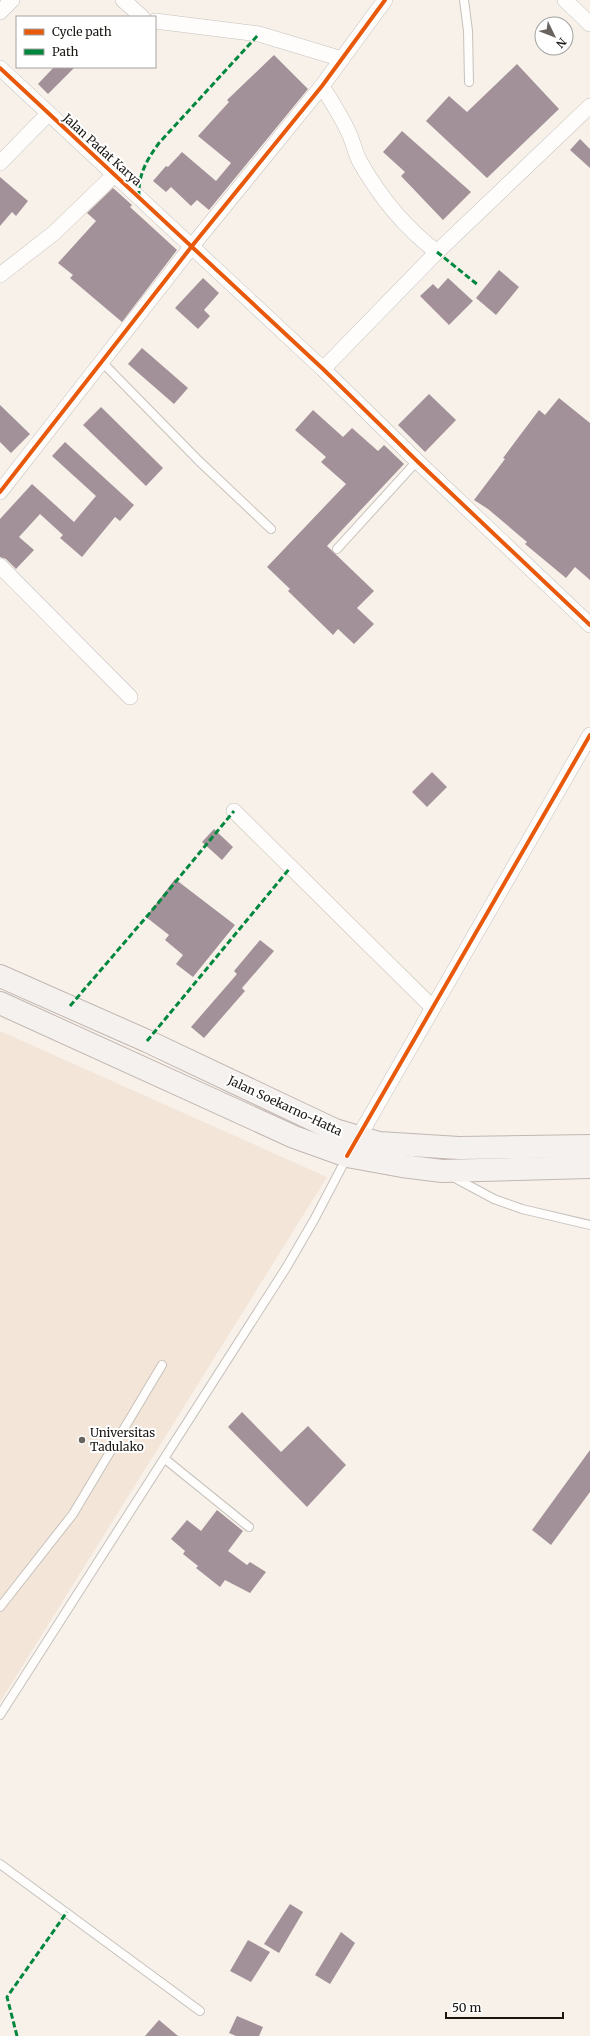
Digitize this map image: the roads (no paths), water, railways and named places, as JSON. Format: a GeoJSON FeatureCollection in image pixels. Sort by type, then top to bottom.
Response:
{"type":"FeatureCollection","features":[{"type":"Feature","properties":{"kind":"main road","name":"Jalan Soekarno-Hatta"},"geometry":{"type":"LineString","coordinates":[[0,976],[147,1041],[334,1130],[358,1138],[379,1143],[459,1148],[590,1146]]}},
{"type":"Feature","properties":{"kind":"main road","name":"Jalan Soekarno-Hatta"},"geometry":{"type":"LineString","coordinates":[[0,1002],[294,1137],[347,1156],[402,1166],[442,1171],[590,1168]]}},
{"type":"Feature","properties":{"kind":"street"},"geometry":{"type":"LineString","coordinates":[[0,12],[12,0]]}},
{"type":"Feature","properties":{"kind":"street"},"geometry":{"type":"LineString","coordinates":[[123,0],[141,16]]}},
{"type":"Feature","properties":{"kind":"street"},"geometry":{"type":"LineString","coordinates":[[3,484],[102,362],[192,246],[322,86],[385,0]]}},
{"type":"Feature","properties":{"kind":"street"},"geometry":{"type":"LineString","coordinates":[[565,0],[590,24]]}},
{"type":"Feature","properties":{"kind":"street"},"geometry":{"type":"LineString","coordinates":[[156,22],[259,34],[342,59]]}},
{"type":"Feature","properties":{"kind":"street","name":"Jalan Padat Karya"},"geometry":{"type":"LineString","coordinates":[[0,68],[114,176],[192,246],[323,369],[417,461],[590,625]]}},
{"type":"Feature","properties":{"kind":"street"},"geometry":{"type":"LineString","coordinates":[[322,86],[348,130],[360,161],[382,197],[390,208],[419,239],[437,252]]}},
{"type":"Feature","properties":{"kind":"street"},"geometry":{"type":"LineString","coordinates":[[323,369],[437,252],[590,106]]}},
{"type":"Feature","properties":{"kind":"street"},"geometry":{"type":"LineString","coordinates":[[0,163],[48,114]]}},
{"type":"Feature","properties":{"kind":"street"},"geometry":{"type":"LineString","coordinates":[[0,275],[54,233],[114,176]]}},
{"type":"Feature","properties":{"kind":"street"},"geometry":{"type":"LineString","coordinates":[[0,566],[130,697]]}},
{"type":"Feature","properties":{"kind":"street"},"geometry":{"type":"LineString","coordinates":[[347,1156],[590,735]]}},
{"type":"Feature","properties":{"kind":"street"},"geometry":{"type":"LineString","coordinates":[[234,811],[432,1007]]}},
{"type":"Feature","properties":{"kind":"lane"},"geometry":{"type":"LineString","coordinates":[[464,0],[468,31],[469,82]]}},
{"type":"Feature","properties":{"kind":"lane"},"geometry":{"type":"LineString","coordinates":[[102,362],[199,461],[271,529]]}},
{"type":"Feature","properties":{"kind":"lane"},"geometry":{"type":"LineString","coordinates":[[337,549],[417,461]]}},
{"type":"Feature","properties":{"kind":"lane"},"geometry":{"type":"LineString","coordinates":[[0,1715],[286,1268],[314,1220],[347,1156]]}},
{"type":"Feature","properties":{"kind":"lane"},"geometry":{"type":"LineString","coordinates":[[442,1171],[494,1199],[549,1217],[590,1225]]}},
{"type":"Feature","properties":{"kind":"lane"},"geometry":{"type":"LineString","coordinates":[[0,1607],[73,1514],[162,1365]]}},
{"type":"Feature","properties":{"kind":"lane"},"geometry":{"type":"LineString","coordinates":[[165,1458],[249,1527]]}},
{"type":"Feature","properties":{"kind":"lane"},"geometry":{"type":"LineString","coordinates":[[0,1864],[200,2010]]}},
{"type":"Feature","properties":{"kind":"place","name":"Universitas Tadulako"},"geometry":{"type":"Point","coordinates":[82,1440]}}]}
